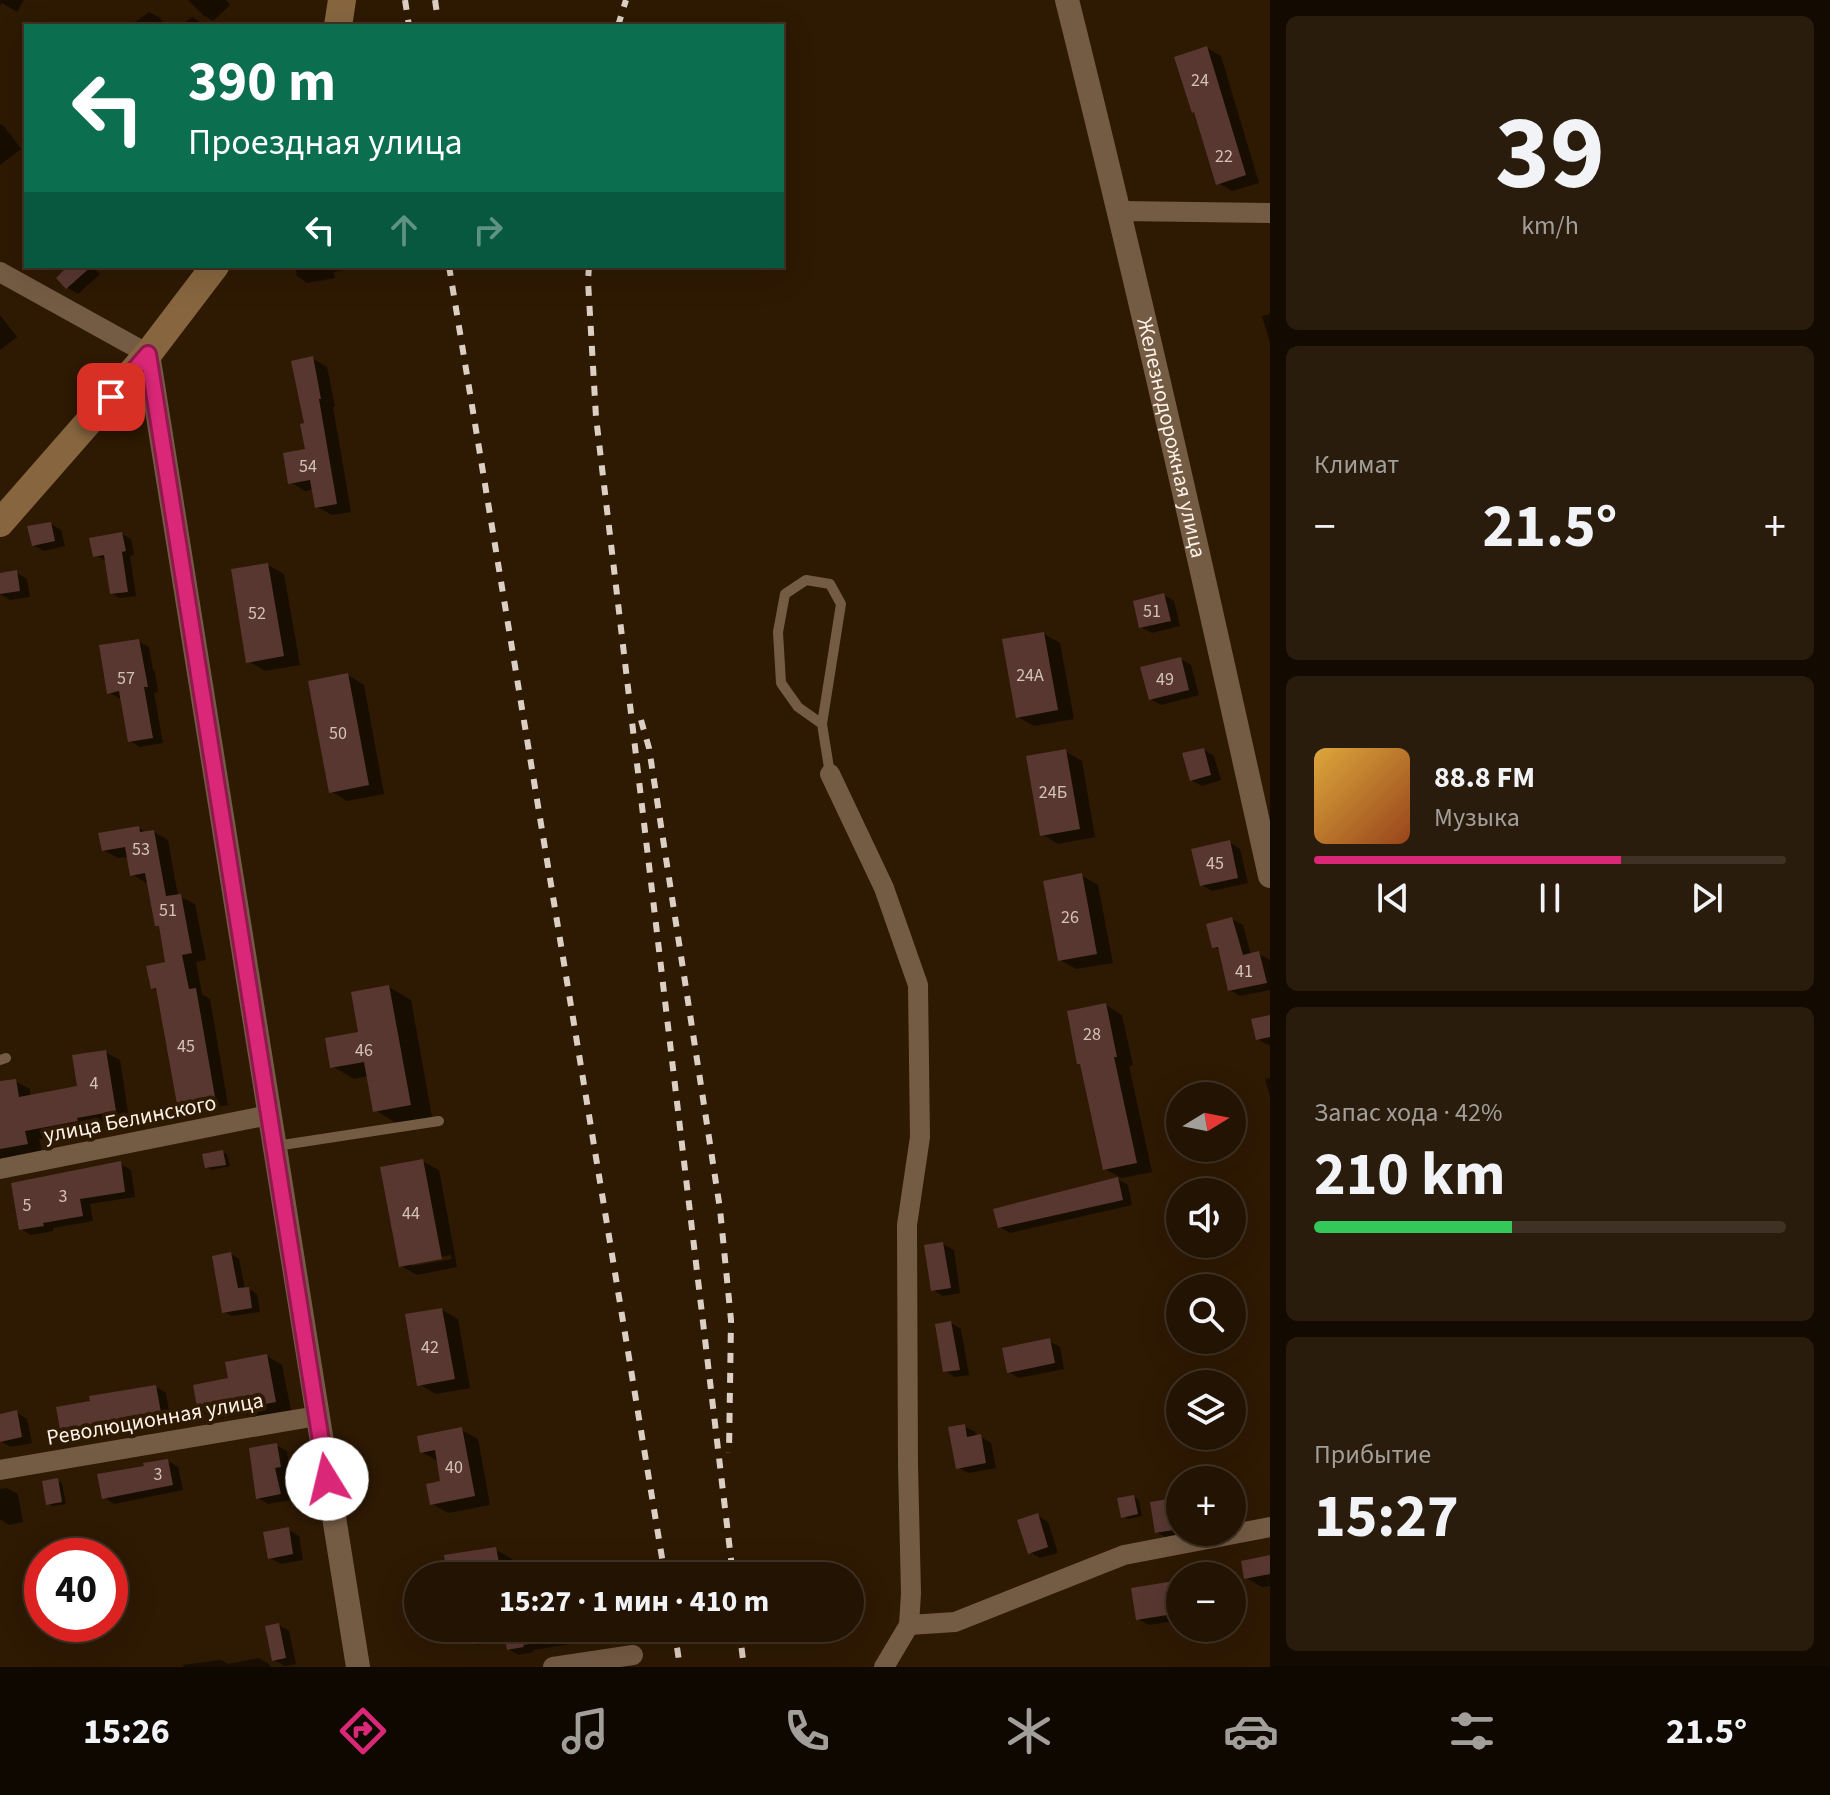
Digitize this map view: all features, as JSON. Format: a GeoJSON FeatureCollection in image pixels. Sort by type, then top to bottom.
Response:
{"type":"FeatureCollection","features":[{"type":"Feature","properties":{"kind":"main road"},"geometry":{"type":"LineString","coordinates":[[338,24],[342,0]]}},
{"type":"Feature","properties":{"kind":"main road"},"geometry":{"type":"LineString","coordinates":[[0,523],[148,354],[213,268]]}},
{"type":"Feature","properties":{"kind":"street","name":"Железнодорожная улица"},"geometry":{"type":"LineString","coordinates":[[1067,0],[1179,464],[1270,876]]}},
{"type":"Feature","properties":{"kind":"street"},"geometry":{"type":"LineString","coordinates":[[1120,211],[1270,213]]}},
{"type":"Feature","properties":{"kind":"street"},"geometry":{"type":"LineString","coordinates":[[0,272],[148,354],[358,1667]]}},
{"type":"Feature","properties":{"kind":"street"},"geometry":{"type":"LineString","coordinates":[[830,774],[884,888],[918,985],[920,1137],[907,1225],[911,1593],[909,1625],[884,1667]]}},
{"type":"Feature","properties":{"kind":"street","name":"улица Белинского"},"geometry":{"type":"LineString","coordinates":[[0,1169],[269,1115]]}},
{"type":"Feature","properties":{"kind":"street","name":"Революционная улица"},"geometry":{"type":"LineString","coordinates":[[0,1470],[317,1416]]}},
{"type":"Feature","properties":{"kind":"street"},"geometry":{"type":"LineString","coordinates":[[909,1625],[955,1622],[1124,1555],[1270,1527]]}},
{"type":"Feature","properties":{"kind":"street"},"geometry":{"type":"LineString","coordinates":[[553,1667],[636,1661]]}},
{"type":"Feature","properties":{"kind":"lane"},"geometry":{"type":"LineString","coordinates":[[822,724],[798,707],[781,683],[778,632],[785,594],[806,580],[830,584],[841,604],[822,724],[830,774]]}},
{"type":"Feature","properties":{"kind":"lane"},"geometry":{"type":"LineString","coordinates":[[274,1146],[439,1121]]}},
{"type":"Feature","properties":{"kind":"building"},"geometry":{"type":"Polygon","coordinates":[[[1207,46],[1246,175],[1216,185],[1174,57],[1207,46]]]}},
{"type":"Feature","properties":{"kind":"building"},"geometry":{"type":"Polygon","coordinates":[[[66,268],[90,268],[66,289],[56,278],[66,268]]]}},
{"type":"Feature","properties":{"kind":"building"},"geometry":{"type":"Polygon","coordinates":[[[313,356],[337,504],[315,508],[310,480],[288,484],[283,453],[305,449],[300,424],[304,423],[291,361],[313,356]]]}},
{"type":"Feature","properties":{"kind":"building"},"geometry":{"type":"Polygon","coordinates":[[[51,522],[55,541],[32,546],[27,526],[51,522]]]}},
{"type":"Feature","properties":{"kind":"building"},"geometry":{"type":"Polygon","coordinates":[[[122,532],[128,592],[110,594],[104,555],[93,557],[89,538],[122,532]]]}},
{"type":"Feature","properties":{"kind":"building"},"geometry":{"type":"Polygon","coordinates":[[[268,563],[284,656],[246,663],[231,569],[268,563]]]}},
{"type":"Feature","properties":{"kind":"building"},"geometry":{"type":"Polygon","coordinates":[[[17,570],[20,591],[0,594],[0,573],[17,570]]]}},
{"type":"Feature","properties":{"kind":"building"},"geometry":{"type":"Polygon","coordinates":[[[1164,593],[1171,621],[1139,628],[1133,601],[1164,593]]]}},
{"type":"Feature","properties":{"kind":"building"},"geometry":{"type":"Polygon","coordinates":[[[1044,632],[1058,710],[1016,718],[1002,639],[1044,632]]]}},
{"type":"Feature","properties":{"kind":"building"},"geometry":{"type":"Polygon","coordinates":[[[139,639],[153,738],[128,742],[119,691],[107,694],[99,645],[139,639]]]}},
{"type":"Feature","properties":{"kind":"building"},"geometry":{"type":"Polygon","coordinates":[[[1181,657],[1189,690],[1149,700],[1140,667],[1181,657]]]}},
{"type":"Feature","properties":{"kind":"building"},"geometry":{"type":"Polygon","coordinates":[[[348,673],[369,785],[329,793],[308,681],[348,673]]]}},
{"type":"Feature","properties":{"kind":"building"},"geometry":{"type":"Polygon","coordinates":[[[1204,748],[1211,775],[1190,781],[1182,753],[1204,748]]]}},
{"type":"Feature","properties":{"kind":"building"},"geometry":{"type":"Polygon","coordinates":[[[1066,749],[1080,829],[1040,836],[1026,756],[1066,749]]]}},
{"type":"Feature","properties":{"kind":"building"},"geometry":{"type":"Polygon","coordinates":[[[139,826],[140,832],[154,830],[166,896],[181,894],[192,953],[182,955],[189,989],[196,988],[215,1097],[177,1104],[156,988],[151,989],[146,966],[165,962],[145,873],[130,876],[125,847],[102,851],[98,833],[139,826]]]}},
{"type":"Feature","properties":{"kind":"building"},"geometry":{"type":"Polygon","coordinates":[[[1230,840],[1238,878],[1200,886],[1191,849],[1230,840]]]}},
{"type":"Feature","properties":{"kind":"building"},"geometry":{"type":"Polygon","coordinates":[[[1082,873],[1097,954],[1058,961],[1043,881],[1082,873]]]}},
{"type":"Feature","properties":{"kind":"building"},"geometry":{"type":"Polygon","coordinates":[[[1232,917],[1243,955],[1259,951],[1267,983],[1228,991],[1218,947],[1212,948],[1206,924],[1232,917]]]}},
{"type":"Feature","properties":{"kind":"building"},"geometry":{"type":"Polygon","coordinates":[[[389,985],[411,1105],[373,1112],[364,1062],[330,1068],[325,1038],[358,1032],[351,992],[389,985]]]}},
{"type":"Feature","properties":{"kind":"building"},"geometry":{"type":"Polygon","coordinates":[[[1106,1003],[1117,1057],[1114,1057],[1137,1163],[1103,1170],[1067,1011],[1106,1003]]]}},
{"type":"Feature","properties":{"kind":"building"},"geometry":{"type":"Polygon","coordinates":[[[1270,1015],[1270,1037],[1256,1040],[1251,1019],[1270,1015]]]}},
{"type":"Feature","properties":{"kind":"building"},"geometry":{"type":"Polygon","coordinates":[[[106,1050],[116,1111],[25,1131],[28,1144],[0,1149],[0,1081],[16,1079],[19,1097],[77,1086],[72,1055],[106,1050]]]}},
{"type":"Feature","properties":{"kind":"building"},"geometry":{"type":"Polygon","coordinates":[[[223,1150],[226,1165],[205,1168],[202,1154],[223,1150]]]}},
{"type":"Feature","properties":{"kind":"building"},"geometry":{"type":"Polygon","coordinates":[[[423,1159],[442,1259],[399,1267],[380,1167],[423,1159]]]}},
{"type":"Feature","properties":{"kind":"building"},"geometry":{"type":"Polygon","coordinates":[[[121,1161],[125,1192],[80,1199],[83,1216],[19,1230],[11,1183],[121,1161]]]}},
{"type":"Feature","properties":{"kind":"building"},"geometry":{"type":"Polygon","coordinates":[[[1118,1177],[1123,1200],[998,1228],[993,1209],[1118,1177]]]}},
{"type":"Feature","properties":{"kind":"building"},"geometry":{"type":"Polygon","coordinates":[[[943,1242],[951,1288],[931,1291],[924,1245],[943,1242]]]}},
{"type":"Feature","properties":{"kind":"building"},"geometry":{"type":"Polygon","coordinates":[[[231,1252],[238,1288],[249,1287],[252,1308],[222,1313],[212,1256],[231,1252]]]}},
{"type":"Feature","properties":{"kind":"building"},"geometry":{"type":"Polygon","coordinates":[[[442,1308],[455,1379],[417,1386],[405,1314],[442,1308]]]}},
{"type":"Feature","properties":{"kind":"building"},"geometry":{"type":"Polygon","coordinates":[[[951,1321],[960,1370],[943,1372],[935,1324],[951,1321]]]}},
{"type":"Feature","properties":{"kind":"building"},"geometry":{"type":"Polygon","coordinates":[[[1050,1338],[1055,1363],[1007,1373],[1002,1348],[1050,1338]]]}},
{"type":"Feature","properties":{"kind":"building"},"geometry":{"type":"Polygon","coordinates":[[[267,1354],[276,1402],[234,1410],[234,1405],[198,1412],[193,1385],[228,1378],[225,1362],[267,1354]]]}},
{"type":"Feature","properties":{"kind":"building"},"geometry":{"type":"Polygon","coordinates":[[[156,1385],[162,1418],[117,1425],[118,1428],[96,1432],[95,1429],[61,1435],[56,1407],[90,1401],[89,1396],[156,1385]]]}},
{"type":"Feature","properties":{"kind":"building"},"geometry":{"type":"Polygon","coordinates":[[[17,1410],[22,1437],[0,1442],[0,1414],[17,1410]]]}},
{"type":"Feature","properties":{"kind":"building"},"geometry":{"type":"Polygon","coordinates":[[[965,1424],[967,1437],[981,1434],[986,1463],[956,1469],[948,1427],[965,1424]]]}},
{"type":"Feature","properties":{"kind":"building"},"geometry":{"type":"Polygon","coordinates":[[[462,1427],[475,1496],[430,1505],[426,1484],[440,1481],[435,1450],[420,1453],[417,1436],[462,1427]]]}},
{"type":"Feature","properties":{"kind":"building"},"geometry":{"type":"Polygon","coordinates":[[[277,1443],[281,1467],[275,1468],[281,1494],[256,1499],[249,1448],[277,1443]]]}},
{"type":"Feature","properties":{"kind":"building"},"geometry":{"type":"Polygon","coordinates":[[[168,1459],[173,1485],[102,1499],[97,1474],[168,1459]]]}},
{"type":"Feature","properties":{"kind":"building"},"geometry":{"type":"Polygon","coordinates":[[[58,1478],[62,1502],[46,1505],[42,1481],[58,1478]]]}},
{"type":"Feature","properties":{"kind":"building"},"geometry":{"type":"Polygon","coordinates":[[[1134,1495],[1138,1514],[1121,1518],[1117,1498],[1134,1495]]]}},
{"type":"Feature","properties":{"kind":"building"},"geometry":{"type":"Polygon","coordinates":[[[1166,1499],[1166,1531],[1155,1533],[1150,1502],[1166,1499]]]}},
{"type":"Feature","properties":{"kind":"building"},"geometry":{"type":"Polygon","coordinates":[[[1038,1513],[1048,1547],[1028,1554],[1017,1520],[1038,1513]]]}},
{"type":"Feature","properties":{"kind":"building"},"geometry":{"type":"Polygon","coordinates":[[[289,1527],[293,1554],[268,1559],[263,1532],[289,1527]]]}},
{"type":"Feature","properties":{"kind":"building"},"geometry":{"type":"Polygon","coordinates":[[[496,1547],[499,1562],[445,1562],[444,1555],[496,1547]]]}},
{"type":"Feature","properties":{"kind":"building"},"geometry":{"type":"Polygon","coordinates":[[[1270,1555],[1270,1574],[1246,1579],[1246,1562],[1241,1561],[1270,1555]]]}},
{"type":"Feature","properties":{"kind":"building"},"geometry":{"type":"Polygon","coordinates":[[[1166,1582],[1166,1615],[1136,1620],[1131,1588],[1166,1582]]]}},
{"type":"Feature","properties":{"kind":"building"},"geometry":{"type":"Polygon","coordinates":[[[279,1623],[286,1658],[272,1661],[265,1626],[279,1623]]]}},
{"type":"Feature","properties":{"kind":"building"},"geometry":{"type":"Polygon","coordinates":[[[506,1642],[542,1642],[523,1645],[507,1650],[506,1642]]]}},
{"type":"Feature","properties":{"kind":"railway"},"geometry":{"type":"LineString","coordinates":[[405,0],[409,24]]}},
{"type":"Feature","properties":{"kind":"railway"},"geometry":{"type":"LineString","coordinates":[[435,0],[437,14]]}},
{"type":"Feature","properties":{"kind":"railway"},"geometry":{"type":"LineString","coordinates":[[619,24],[626,0]]}},
{"type":"Feature","properties":{"kind":"railway"},"geometry":{"type":"LineString","coordinates":[[449,268],[663,1562]]}},
{"type":"Feature","properties":{"kind":"railway"},"geometry":{"type":"LineString","coordinates":[[589,268],[596,417],[731,1562]]}},
{"type":"Feature","properties":{"kind":"railway"},"geometry":{"type":"LineString","coordinates":[[641,720],[649,748],[720,1209],[731,1320],[729,1453]]}},
{"type":"Feature","properties":{"kind":"railway"},"geometry":{"type":"LineString","coordinates":[[676,1642],[680,1667]]}},
{"type":"Feature","properties":{"kind":"railway"},"geometry":{"type":"LineString","coordinates":[[741,1642],[744,1667]]}},
{"type":"Feature","properties":{"kind":"route"},"geometry":{"type":"LineString","coordinates":[[111,397],[148,354],[327,1479]]}}]}
